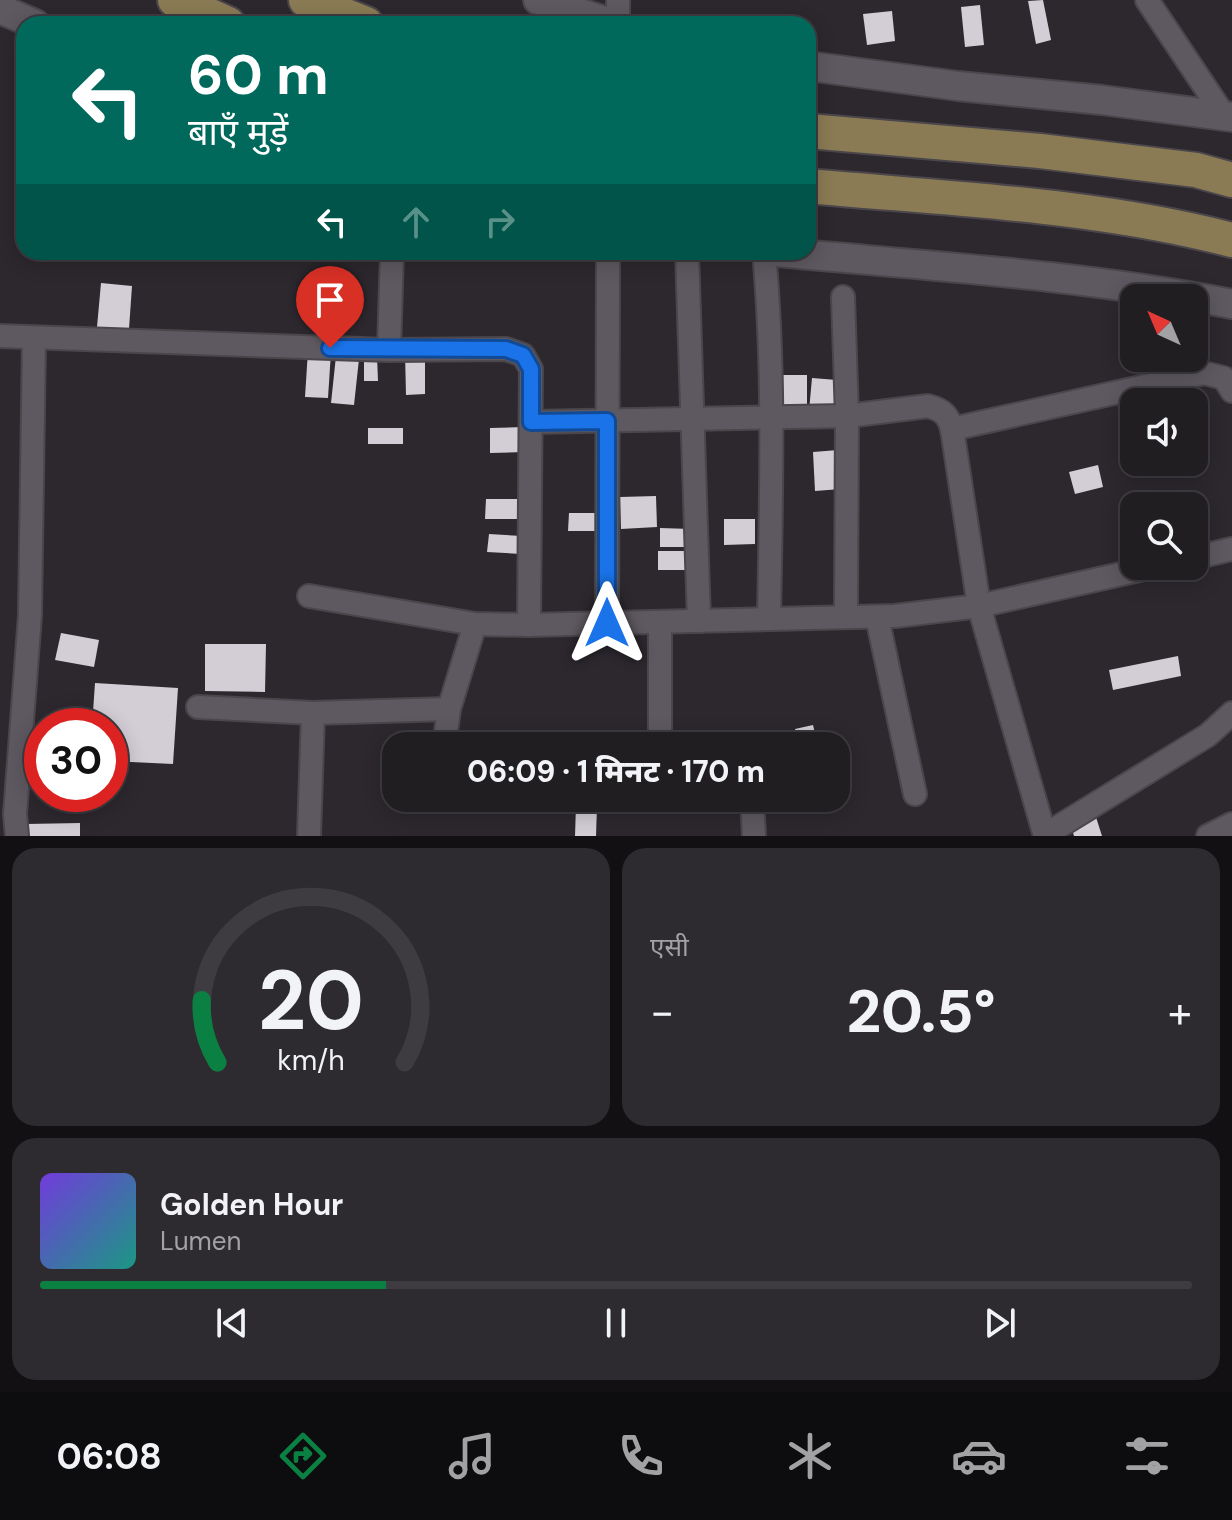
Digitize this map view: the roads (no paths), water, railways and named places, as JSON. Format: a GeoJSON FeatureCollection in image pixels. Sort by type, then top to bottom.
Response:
{"type":"FeatureCollection","features":[{"type":"Feature","properties":{"kind":"main road"},"geometry":{"type":"LineString","coordinates":[[175,0],[210,16]]}},
{"type":"Feature","properties":{"kind":"main road"},"geometry":{"type":"LineString","coordinates":[[306,0],[346,16]]}},
{"type":"Feature","properties":{"kind":"main road"},"geometry":{"type":"LineString","coordinates":[[816,132],[1040,151],[1196,170],[1232,180]]}},
{"type":"Feature","properties":{"kind":"main road"},"geometry":{"type":"LineString","coordinates":[[816,187],[1072,210],[1169,224],[1232,240]]}},
{"type":"Feature","properties":{"kind":"street"},"geometry":{"type":"LineString","coordinates":[[538,0],[591,16]]}},
{"type":"Feature","properties":{"kind":"street"},"geometry":{"type":"LineString","coordinates":[[1147,0],[1228,115]]}},
{"type":"Feature","properties":{"kind":"street"},"geometry":{"type":"LineString","coordinates":[[816,67],[1228,115]]}},
{"type":"Feature","properties":{"kind":"street"},"geometry":{"type":"LineString","coordinates":[[816,256],[1042,277],[1174,293],[1232,304]]}},
{"type":"Feature","properties":{"kind":"street"},"geometry":{"type":"LineString","coordinates":[[389,350],[392,260]]}},
{"type":"Feature","properties":{"kind":"street"},"geometry":{"type":"LineString","coordinates":[[687,260],[699,621]]}},
{"type":"Feature","properties":{"kind":"street"},"geometry":{"type":"LineString","coordinates":[[765,260],[770,415],[769,619]]}},
{"type":"Feature","properties":{"kind":"street"},"geometry":{"type":"LineString","coordinates":[[607,623],[608,261]]}},
{"type":"Feature","properties":{"kind":"street"},"geometry":{"type":"LineString","coordinates":[[843,297],[847,416],[846,617]]}},
{"type":"Feature","properties":{"kind":"street"},"geometry":{"type":"LineString","coordinates":[[0,336],[389,350],[506,349],[523,355],[531,369],[529,625]]}},
{"type":"Feature","properties":{"kind":"street"},"geometry":{"type":"LineString","coordinates":[[11,822],[30,615],[34,338]]}},
{"type":"Feature","properties":{"kind":"street"},"geometry":{"type":"LineString","coordinates":[[952,429],[1204,373],[1224,378],[1232,391]]}},
{"type":"Feature","properties":{"kind":"street"},"geometry":{"type":"LineString","coordinates":[[531,422],[770,415],[847,416],[928,406],[940,409],[948,416],[952,429],[979,606],[1045,836],[1208,735],[1231,716]]}},
{"type":"Feature","properties":{"kind":"street"},"geometry":{"type":"LineString","coordinates":[[1208,555],[1232,549]]}},
{"type":"Feature","properties":{"kind":"street"},"geometry":{"type":"LineString","coordinates":[[309,596],[475,624],[877,617],[979,606],[1120,574]]}},
{"type":"Feature","properties":{"kind":"street"},"geometry":{"type":"LineString","coordinates":[[877,617],[915,794]]}},
{"type":"Feature","properties":{"kind":"street"},"geometry":{"type":"LineString","coordinates":[[660,622],[660,732]]}},
{"type":"Feature","properties":{"kind":"street"},"geometry":{"type":"LineString","coordinates":[[446,732],[449,709],[475,624]]}},
{"type":"Feature","properties":{"kind":"street"},"geometry":{"type":"LineString","coordinates":[[198,707],[313,713],[449,709]]}},
{"type":"Feature","properties":{"kind":"street"},"geometry":{"type":"LineString","coordinates":[[309,836],[313,713]]}},
{"type":"Feature","properties":{"kind":"street"},"geometry":{"type":"LineString","coordinates":[[753,812],[754,836]]}},
{"type":"Feature","properties":{"kind":"street"},"geometry":{"type":"LineString","coordinates":[[1208,836],[1232,824]]}}]}
